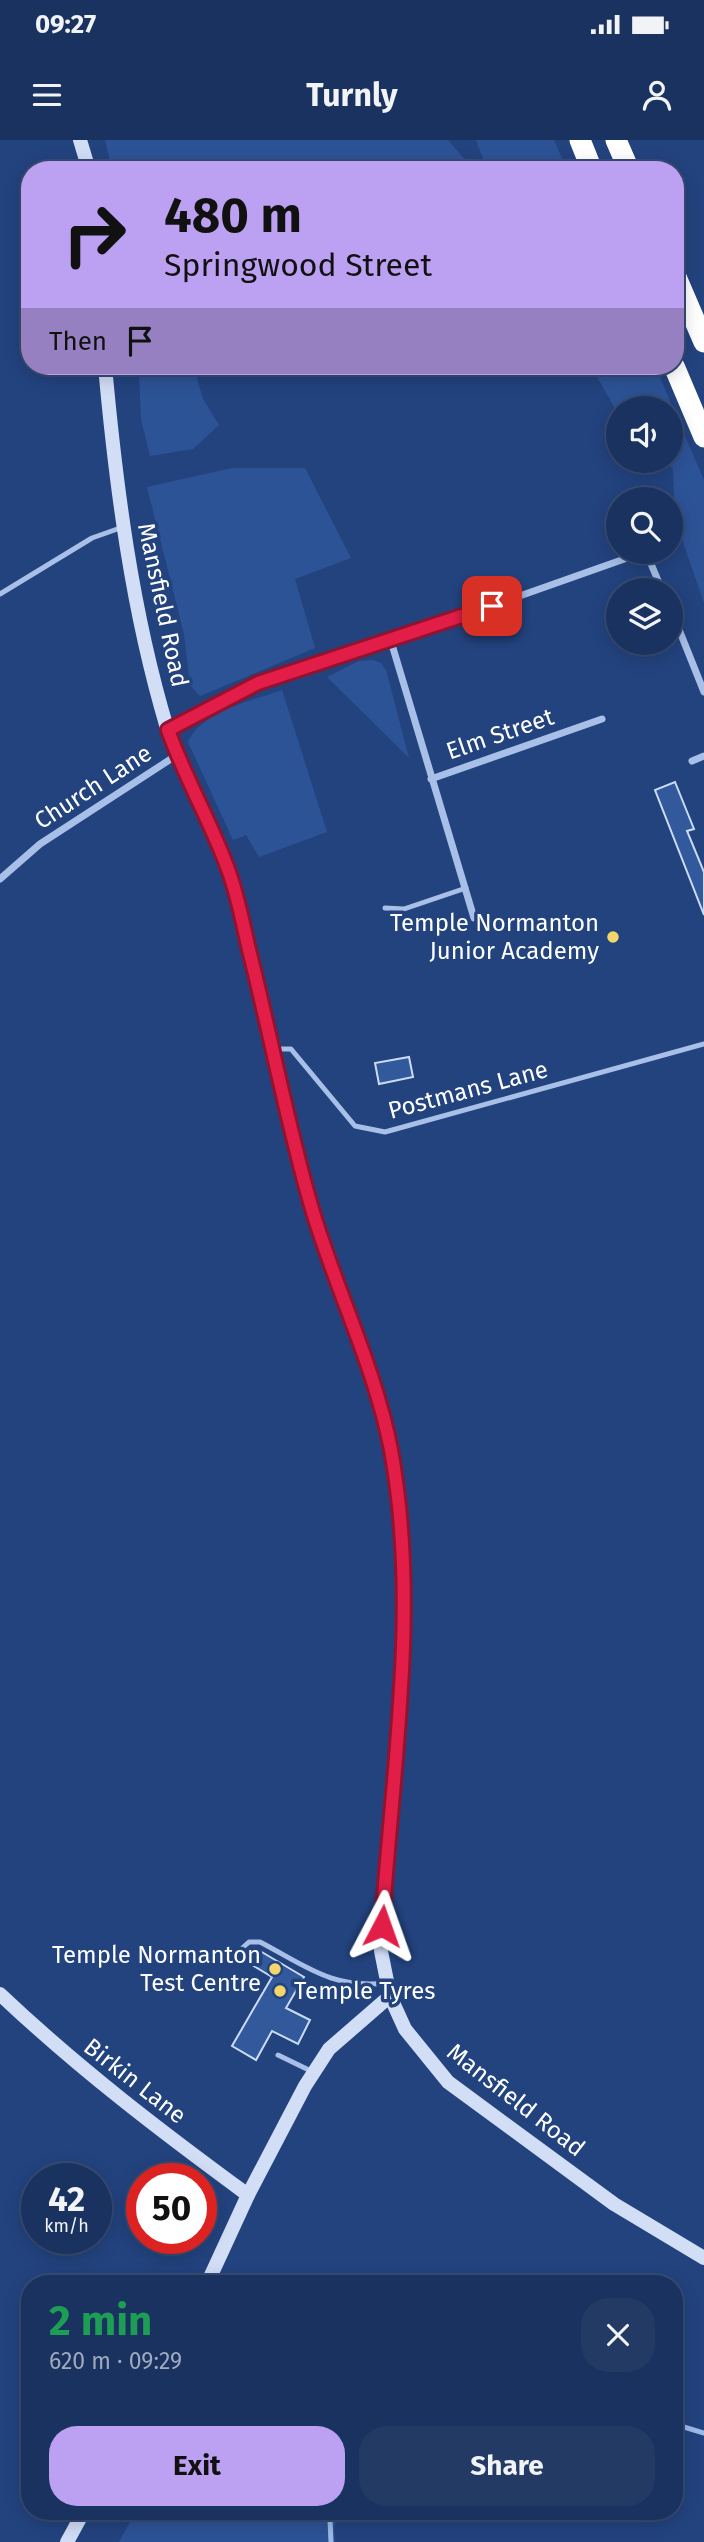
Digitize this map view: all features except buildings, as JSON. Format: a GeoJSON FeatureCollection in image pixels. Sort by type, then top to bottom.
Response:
{"type":"FeatureCollection","features":[{"type":"Feature","properties":{"kind":"highway"},"geometry":{"type":"LineString","coordinates":[[580,140],[588,161]]}},
{"type":"Feature","properties":{"kind":"highway"},"geometry":{"type":"LineString","coordinates":[[616,140],[625,161]]}},
{"type":"Feature","properties":{"kind":"highway"},"geometry":{"type":"LineString","coordinates":[[684,296],[704,342]]}},
{"type":"Feature","properties":{"kind":"highway"},"geometry":{"type":"LineString","coordinates":[[678,375],[704,437]]}},
{"type":"Feature","properties":{"kind":"main road"},"geometry":{"type":"LineString","coordinates":[[80,140],[86,161]]}},
{"type":"Feature","properties":{"kind":"main road","name":"Mansfield Road"},"geometry":{"type":"LineString","coordinates":[[106,375],[123,527],[168,730],[229,872],[273,1048],[296,1154],[324,1248],[377,1394],[391,1451],[399,1522],[402,1594],[400,1671],[381,1951],[388,1990],[405,2029],[448,2082],[614,2204],[704,2258]]}},
{"type":"Feature","properties":{"kind":"main road"},"geometry":{"type":"LineString","coordinates":[[212,2275],[248,2195],[328,2049],[388,1990]]}},
{"type":"Feature","properties":{"kind":"main road","name":"Birkin Lane"},"geometry":{"type":"LineString","coordinates":[[0,1994],[76,2064],[157,2129],[248,2195]]}},
{"type":"Feature","properties":{"kind":"main road"},"geometry":{"type":"LineString","coordinates":[[67,2542],[79,2520]]}},
{"type":"Feature","properties":{"kind":"street"},"geometry":{"type":"LineString","coordinates":[[168,730],[258,683],[390,638],[415,633],[609,564]]}},
{"type":"Feature","properties":{"kind":"street","name":"Elm Street"},"geometry":{"type":"LineString","coordinates":[[390,638],[431,779],[602,719]]}},
{"type":"Feature","properties":{"kind":"street"},"geometry":{"type":"LineString","coordinates":[[683,640],[704,692]]}},
{"type":"Feature","properties":{"kind":"street","name":"Church Lane"},"geometry":{"type":"LineString","coordinates":[[0,879],[40,844],[177,755]]}},
{"type":"Feature","properties":{"kind":"street"},"geometry":{"type":"LineString","coordinates":[[692,761],[704,756]]}},
{"type":"Feature","properties":{"kind":"street"},"geometry":{"type":"LineString","coordinates":[[431,779],[474,918]]}},
{"type":"Feature","properties":{"kind":"lane"},"geometry":{"type":"LineString","coordinates":[[0,594],[92,538],[123,527]]}},
{"type":"Feature","properties":{"kind":"lane"},"geometry":{"type":"LineString","coordinates":[[384,908],[404,909],[466,888]]}},
{"type":"Feature","properties":{"kind":"lane","name":"Postmans Lane"},"geometry":{"type":"LineString","coordinates":[[273,1048],[291,1049],[355,1126],[384,1132],[704,1044]]}},
{"type":"Feature","properties":{"kind":"lane"},"geometry":{"type":"LineString","coordinates":[[239,1951],[249,1942],[260,1942],[335,1982],[388,1990]]}},
{"type":"Feature","properties":{"kind":"lane"},"geometry":{"type":"LineString","coordinates":[[278,2055],[314,2072]]}},
{"type":"Feature","properties":{"kind":"shaded area"},"geometry":{"type":"Polygon","coordinates":[[[105,140],[448,140],[466,161],[110,161],[105,140]]]}},
{"type":"Feature","properties":{"kind":"shaded area"},"geometry":{"type":"Polygon","coordinates":[[[476,140],[554,140],[563,161],[484,161],[476,140]]]}},
{"type":"Feature","properties":{"kind":"shaded area"},"geometry":{"type":"Polygon","coordinates":[[[139,375],[196,375],[203,399],[219,425],[193,449],[150,456],[141,419],[139,375]]]}},
{"type":"Feature","properties":{"kind":"shaded area"},"geometry":{"type":"Polygon","coordinates":[[[596,375],[659,375],[668,396],[608,396],[596,375]]]}},
{"type":"Feature","properties":{"kind":"shaded area"},"geometry":{"type":"Polygon","coordinates":[[[683,431],[704,480],[704,603],[683,542],[683,487],[674,487],[673,473],[683,473],[683,431]]]}},
{"type":"Feature","properties":{"kind":"shaded area"},"geometry":{"type":"Polygon","coordinates":[[[232,468],[305,468],[351,558],[295,579],[315,648],[200,696],[190,685],[184,634],[147,487],[232,468]]]}},
{"type":"Feature","properties":{"kind":"shaded area"},"geometry":{"type":"Polygon","coordinates":[[[373,660],[381,663],[386,670],[409,758],[327,677],[359,661],[373,660]]]}},
{"type":"Feature","properties":{"kind":"shaded area"},"geometry":{"type":"Polygon","coordinates":[[[282,690],[327,832],[259,857],[246,835],[233,840],[188,742],[204,722],[216,715],[282,690]]]}},
{"type":"Feature","properties":{"kind":"shaded area"},"geometry":{"type":"Polygon","coordinates":[[[131,2520],[336,2520],[335,2542],[119,2542],[131,2520]]]}},
{"type":"Feature","properties":{"kind":"waterway"},"geometry":{"type":"LineString","coordinates":[[683,2427],[704,2433]]}},
{"type":"Feature","properties":{"kind":"waterway"},"geometry":{"type":"LineString","coordinates":[[330,2520],[331,2542]]}},
{"type":"Feature","properties":{"kind":"place","name":"Temple Normanton Junior Academy"},"geometry":{"type":"Point","coordinates":[613,937]}},
{"type":"Feature","properties":{"kind":"place","name":"Temple Normanton Test Centre"},"geometry":{"type":"Point","coordinates":[275,1969]}},
{"type":"Feature","properties":{"kind":"place","name":"Temple Tyres"},"geometry":{"type":"Point","coordinates":[280,1991]}},
{"type":"Feature","properties":{"kind":"route"},"geometry":{"type":"LineString","coordinates":[[382,1926],[400,1671],[402,1594],[399,1522],[391,1451],[377,1394],[324,1248],[292,1142],[273,1048],[229,872],[168,730],[258,683],[492,606]]}}]}
